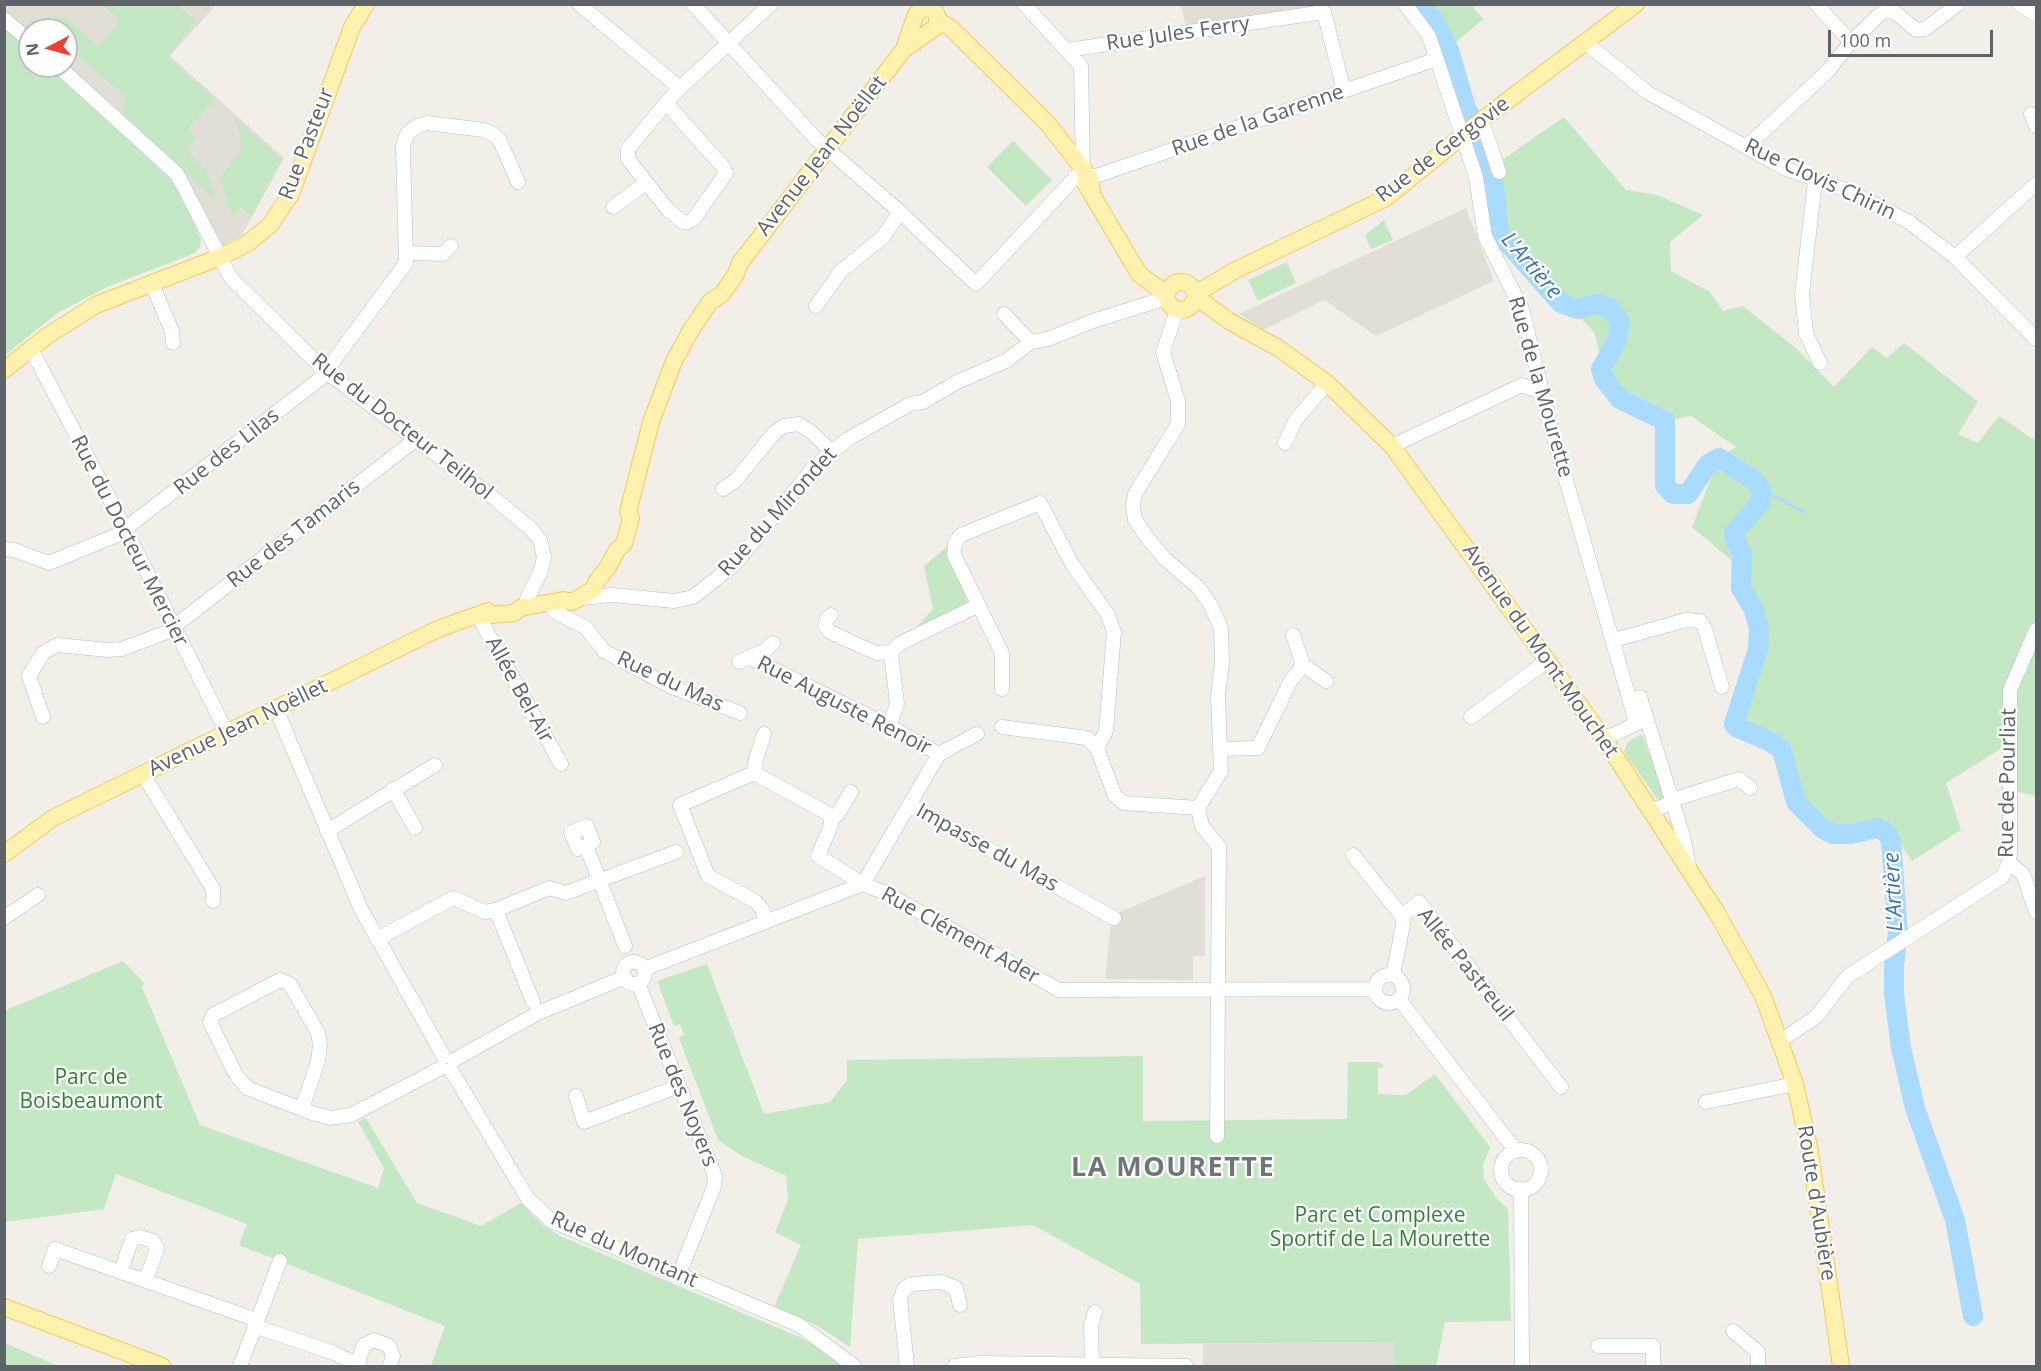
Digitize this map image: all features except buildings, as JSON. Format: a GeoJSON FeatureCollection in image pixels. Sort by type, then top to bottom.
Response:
{"type":"FeatureCollection","features":[{"type":"Feature","properties":{"kind":"main road","name":"Rue Pasteur"},"geometry":{"type":"LineString","coordinates":[[4,370],[68,321],[96,306],[220,257],[254,239],[281,211],[291,194],[352,27],[366,4]]}},
{"type":"Feature","properties":{"kind":"main road","name":"Rue de Gergovie"},"geometry":{"type":"LineString","coordinates":[[1182,296],[1386,198],[1635,4]]}},
{"type":"Feature","properties":{"kind":"main road","name":"Avenue du Mont-Mouchet"},"geometry":{"type":"LineString","coordinates":[[927,15],[970,46],[1048,124],[1064,156],[1086,178],[1123,249],[1134,262],[1182,296],[1278,348],[1327,384],[1392,446],[1604,739],[1717,913],[1755,981],[1780,1041]]}},
{"type":"Feature","properties":{"kind":"main road","name":"Avenue Jean Noëllet"},"geometry":{"type":"LineString","coordinates":[[4,854],[53,818],[143,774],[223,727],[276,709],[438,630],[478,616],[514,613],[525,608],[564,600],[589,581],[596,582],[608,567],[617,550],[615,540],[622,516],[628,512],[660,392],[674,361],[710,302],[722,294],[736,274],[740,263],[904,49],[927,15]]}},
{"type":"Feature","properties":{"kind":"main road","name":"Rue de Gergovie"},"geometry":{"type":"LineString","coordinates":[[1182,296],[1236,270]]}},
{"type":"Feature","properties":{"kind":"main road"},"geometry":{"type":"LineString","coordinates":[[1217,281],[1224,317]]}},
{"type":"Feature","properties":{"kind":"main road","name":"Route d'Aubière"},"geometry":{"type":"LineString","coordinates":[[1780,1041],[1795,1084],[1809,1146],[1840,1366]]}},
{"type":"Feature","properties":{"kind":"main road"},"geometry":{"type":"LineString","coordinates":[[4,1307],[162,1366]]}},
{"type":"Feature","properties":{"kind":"street"},"geometry":{"type":"LineString","coordinates":[[579,4],[680,88]]}},
{"type":"Feature","properties":{"kind":"street"},"geometry":{"type":"LineString","coordinates":[[693,4],[826,148],[900,212],[976,284],[1086,178],[1083,73],[1068,50],[1024,4]]}},
{"type":"Feature","properties":{"kind":"street"},"geometry":{"type":"LineString","coordinates":[[666,103],[726,173],[699,212],[688,222],[683,222],[668,210],[628,159],[628,149],[666,103],[680,88],[771,4]]}},
{"type":"Feature","properties":{"kind":"street"},"geometry":{"type":"LineString","coordinates":[[1405,4],[1429,36],[1437,59],[1472,129],[1499,172]]}},
{"type":"Feature","properties":{"kind":"street"},"geometry":{"type":"LineString","coordinates":[[1815,4],[1851,42]]}},
{"type":"Feature","properties":{"kind":"street"},"geometry":{"type":"LineString","coordinates":[[1746,147],[1828,71],[1851,42],[1880,14],[1888,11],[1896,13],[1917,30],[1925,29],[1958,4]]}},
{"type":"Feature","properties":{"kind":"street"},"geometry":{"type":"LineString","coordinates":[[2019,4],[2031,14],[2037,15]]}},
{"type":"Feature","properties":{"kind":"street","name":"Rue Jules Ferry"},"geometry":{"type":"LineString","coordinates":[[1068,50],[1324,12],[1344,91]]}},
{"type":"Feature","properties":{"kind":"street"},"geometry":{"type":"LineString","coordinates":[[4,19],[18,31]]}},
{"type":"Feature","properties":{"kind":"street","name":"Rue Clovis Chirin"},"geometry":{"type":"LineString","coordinates":[[1586,43],[1647,92],[1746,147],[1786,169],[1849,191],[1906,220],[1955,257],[2037,339]]}},
{"type":"Feature","properties":{"kind":"street","name":"Rue de la Garenne"},"geometry":{"type":"LineString","coordinates":[[1086,178],[1437,59]]}},
{"type":"Feature","properties":{"kind":"street","name":"Rue du Docteur Teilhol"},"geometry":{"type":"LineString","coordinates":[[71,78],[177,174],[231,278],[324,371],[495,498],[540,540],[544,557],[541,572],[527,599],[525,608]]}},
{"type":"Feature","properties":{"kind":"street"},"geometry":{"type":"LineString","coordinates":[[452,246],[443,254],[406,253],[403,146],[407,134],[417,126],[427,123],[484,130],[493,134],[500,141],[518,182]]}},
{"type":"Feature","properties":{"kind":"street","name":"Rue de la Mourette"},"geometry":{"type":"LineString","coordinates":[[1472,129],[1485,236],[1522,309],[1542,393],[1641,720],[1672,802],[1690,871]]}},
{"type":"Feature","properties":{"kind":"street"},"geometry":{"type":"LineString","coordinates":[[1815,181],[1802,294],[1806,333],[1820,363]]}},
{"type":"Feature","properties":{"kind":"street"},"geometry":{"type":"LineString","coordinates":[[613,207],[646,183]]}},
{"type":"Feature","properties":{"kind":"street"},"geometry":{"type":"LineString","coordinates":[[1955,257],[2037,184]]}},
{"type":"Feature","properties":{"kind":"street"},"geometry":{"type":"LineString","coordinates":[[816,306],[827,287],[841,271],[883,237],[900,212]]}},
{"type":"Feature","properties":{"kind":"street","name":"Rue des Lilas"},"geometry":{"type":"LineString","coordinates":[[4,549],[14,549],[49,563],[126,530],[320,379],[400,275],[406,263],[406,253]]}},
{"type":"Feature","properties":{"kind":"street"},"geometry":{"type":"LineString","coordinates":[[152,284],[172,331],[173,343]]}},
{"type":"Feature","properties":{"kind":"street"},"geometry":{"type":"LineString","coordinates":[[1182,296],[1163,352],[1178,401],[1178,424],[1135,494],[1133,505],[1135,520],[1146,536],[1164,558],[1199,588],[1210,604],[1221,628],[1222,662],[1218,696],[1221,771],[1198,808],[1202,826],[1219,847],[1217,1136]]}},
{"type":"Feature","properties":{"kind":"street","name":"Rue du Mirondet"},"geometry":{"type":"LineString","coordinates":[[564,600],[612,595],[674,601],[702,592],[735,564],[784,502],[831,451],[910,404],[923,402],[957,382],[1006,361],[1031,342],[1048,339],[1093,321],[1182,296]]}},
{"type":"Feature","properties":{"kind":"street"},"geometry":{"type":"LineString","coordinates":[[1004,314],[1031,342]]}},
{"type":"Feature","properties":{"kind":"street","name":"Rue du Docteur Mercier"},"geometry":{"type":"LineString","coordinates":[[31,349],[126,530],[223,727]]}},
{"type":"Feature","properties":{"kind":"street"},"geometry":{"type":"LineString","coordinates":[[1285,443],[1295,422],[1327,384]]}},
{"type":"Feature","properties":{"kind":"street"},"geometry":{"type":"LineString","coordinates":[[1392,446],[1522,385],[1542,393]]}},
{"type":"Feature","properties":{"kind":"street"},"geometry":{"type":"LineString","coordinates":[[723,489],[736,480],[774,433],[784,426],[798,424],[810,431],[831,451]]}},
{"type":"Feature","properties":{"kind":"street","name":"Rue des Tamaris"},"geometry":{"type":"LineString","coordinates":[[43,717],[29,676],[43,653],[57,645],[108,650],[122,649],[160,636],[174,628],[415,440]]}},
{"type":"Feature","properties":{"kind":"street"},"geometry":{"type":"LineString","coordinates":[[1002,689],[1002,653],[954,555],[955,543],[962,535],[1040,503],[1072,564],[1108,615],[1114,632],[1106,731],[1097,748]]}},
{"type":"Feature","properties":{"kind":"street"},"geometry":{"type":"LineString","coordinates":[[596,582],[612,595]]}},
{"type":"Feature","properties":{"kind":"street","name":"Rue du Mas"},"geometry":{"type":"LineString","coordinates":[[564,600],[554,611],[586,628],[604,651],[672,687],[740,713]]}},
{"type":"Feature","properties":{"kind":"street"},"geometry":{"type":"LineString","coordinates":[[828,621],[830,632],[876,653],[891,652],[899,644],[979,605]]}},
{"type":"Feature","properties":{"kind":"street","name":"Allée Bel-Air"},"geometry":{"type":"LineString","coordinates":[[478,616],[561,764]]}},
{"type":"Feature","properties":{"kind":"street"},"geometry":{"type":"LineString","coordinates":[[1618,639],[1686,620],[1700,621],[1704,626],[1722,687]]}},
{"type":"Feature","properties":{"kind":"street","name":"Rue de Pourliat"},"geometry":{"type":"LineString","coordinates":[[1780,1041],[1816,1017],[1848,976],[2002,877],[2009,863],[2010,690],[2037,630]]}},
{"type":"Feature","properties":{"kind":"street"},"geometry":{"type":"LineString","coordinates":[[1293,635],[1303,665],[1326,681]]}},
{"type":"Feature","properties":{"kind":"street","name":"Rue Auguste Renoir"},"geometry":{"type":"LineString","coordinates":[[772,643],[764,651],[744,660],[889,726],[939,754]]}},
{"type":"Feature","properties":{"kind":"street"},"geometry":{"type":"LineString","coordinates":[[889,726],[897,704],[891,652]]}},
{"type":"Feature","properties":{"kind":"street"},"geometry":{"type":"LineString","coordinates":[[1471,717],[1548,660]]}},
{"type":"Feature","properties":{"kind":"street"},"geometry":{"type":"LineString","coordinates":[[1220,749],[1258,748],[1290,682],[1303,665]]}},
{"type":"Feature","properties":{"kind":"street","name":"Rue du Montant"},"geometry":{"type":"LineString","coordinates":[[276,709],[352,891],[447,1064],[528,1199],[552,1221],[798,1325],[854,1366]]}},
{"type":"Feature","properties":{"kind":"street"},"geometry":{"type":"LineString","coordinates":[[1604,739],[1641,720]]}},
{"type":"Feature","properties":{"kind":"street"},"geometry":{"type":"LineString","coordinates":[[1002,727],[1072,734],[1087,738],[1097,748],[1119,801],[1198,808]]}},
{"type":"Feature","properties":{"kind":"street"},"geometry":{"type":"LineString","coordinates":[[754,773],[764,734]]}},
{"type":"Feature","properties":{"kind":"street"},"geometry":{"type":"LineString","coordinates":[[909,805],[939,754],[977,734]]}},
{"type":"Feature","properties":{"kind":"street"},"geometry":{"type":"LineString","coordinates":[[327,831],[435,765]]}},
{"type":"Feature","properties":{"kind":"street"},"geometry":{"type":"LineString","coordinates":[[754,773],[827,813],[831,819]]}},
{"type":"Feature","properties":{"kind":"street"},"geometry":{"type":"LineString","coordinates":[[754,773],[680,805],[708,876],[755,901],[762,909],[765,921]]}},
{"type":"Feature","properties":{"kind":"street"},"geometry":{"type":"LineString","coordinates":[[143,774],[213,889],[213,901]]}},
{"type":"Feature","properties":{"kind":"street"},"geometry":{"type":"LineString","coordinates":[[1647,806],[1655,809],[1739,779],[1750,788]]}},
{"type":"Feature","properties":{"kind":"street"},"geometry":{"type":"LineString","coordinates":[[393,789],[415,828]]}},
{"type":"Feature","properties":{"kind":"street"},"geometry":{"type":"LineString","coordinates":[[851,792],[837,815],[831,819],[818,856],[863,884]]}},
{"type":"Feature","properties":{"kind":"street","name":"Impasse du Mas"},"geometry":{"type":"LineString","coordinates":[[863,884],[909,805],[1114,918]]}},
{"type":"Feature","properties":{"kind":"street"},"geometry":{"type":"LineString","coordinates":[[579,829],[571,833],[578,849],[586,846],[625,945]]}},
{"type":"Feature","properties":{"kind":"street"},"geometry":{"type":"LineString","coordinates":[[377,939],[453,898],[485,912],[496,910],[549,888],[566,894],[676,852]]}},
{"type":"Feature","properties":{"kind":"street"},"geometry":{"type":"LineString","coordinates":[[1353,855],[1402,916]]}},
{"type":"Feature","properties":{"kind":"street"},"geometry":{"type":"LineString","coordinates":[[2009,863],[2023,874],[2037,912]]}},
{"type":"Feature","properties":{"kind":"street","name":"Rue Clément Ader"},"geometry":{"type":"LineString","coordinates":[[644,969],[863,884],[888,894],[1059,990],[1374,989]]}},
{"type":"Feature","properties":{"kind":"street"},"geometry":{"type":"LineString","coordinates":[[4,918],[38,895]]}},
{"type":"Feature","properties":{"kind":"street","name":"Allée Pastreuil"},"geometry":{"type":"LineString","coordinates":[[1393,975],[1403,925],[1402,916],[1419,902],[1561,1087]]}},
{"type":"Feature","properties":{"kind":"street"},"geometry":{"type":"LineString","coordinates":[[496,910],[533,1002]]}},
{"type":"Feature","properties":{"kind":"street"},"geometry":{"type":"LineString","coordinates":[[638,963],[644,969],[644,977],[638,983],[629,982],[625,977],[624,971],[629,964],[638,963]]}},
{"type":"Feature","properties":{"kind":"street"},"geometry":{"type":"LineString","coordinates":[[1393,975],[1403,985],[1399,999],[1392,1003],[1384,1003],[1377,998],[1374,989],[1380,977],[1393,975]]}},
{"type":"Feature","properties":{"kind":"street"},"geometry":{"type":"LineString","coordinates":[[302,1110],[318,1061],[320,1045],[318,1034],[290,984],[280,980],[213,1015],[210,1027],[236,1075],[247,1088],[302,1110],[330,1118],[351,1115],[538,1013],[625,977]]}},
{"type":"Feature","properties":{"kind":"street","name":"Rue des Noyers"},"geometry":{"type":"LineString","coordinates":[[638,983],[715,1181],[679,1274]]}},
{"type":"Feature","properties":{"kind":"street"},"geometry":{"type":"LineString","coordinates":[[1399,999],[1516,1151]]}},
{"type":"Feature","properties":{"kind":"street"},"geometry":{"type":"LineString","coordinates":[[1706,1102],[1795,1084]]}},
{"type":"Feature","properties":{"kind":"street"},"geometry":{"type":"LineString","coordinates":[[576,1096],[584,1122],[679,1086]]}},
{"type":"Feature","properties":{"kind":"street"},"geometry":{"type":"LineString","coordinates":[[1516,1151],[1528,1151],[1540,1164],[1538,1180],[1531,1187],[1521,1189],[1507,1183],[1502,1173],[1506,1157],[1516,1151]]}},
{"type":"Feature","properties":{"kind":"street"},"geometry":{"type":"LineString","coordinates":[[1521,1189],[1522,1366]]}},
{"type":"Feature","properties":{"kind":"street"},"geometry":{"type":"LineString","coordinates":[[121,1270],[132,1239],[140,1237],[153,1240],[157,1249],[146,1279]]}},
{"type":"Feature","properties":{"kind":"street"},"geometry":{"type":"LineString","coordinates":[[49,1266],[55,1249],[121,1270],[359,1365],[364,1345],[374,1340],[389,1346],[393,1356],[390,1366]]}},
{"type":"Feature","properties":{"kind":"street"},"geometry":{"type":"LineString","coordinates":[[240,1366],[280,1261]]}},
{"type":"Feature","properties":{"kind":"street"},"geometry":{"type":"LineString","coordinates":[[907,1366],[900,1299],[904,1289],[912,1284],[941,1282],[956,1288],[960,1305]]}},
{"type":"Feature","properties":{"kind":"street"},"geometry":{"type":"LineString","coordinates":[[1092,1364],[1091,1325],[1095,1312]]}},
{"type":"Feature","properties":{"kind":"street"},"geometry":{"type":"LineString","coordinates":[[1733,1331],[1758,1352],[1758,1366]]}},
{"type":"Feature","properties":{"kind":"street"},"geometry":{"type":"LineString","coordinates":[[1598,1346],[1653,1346],[1653,1366]]}},
{"type":"Feature","properties":{"kind":"street"},"geometry":{"type":"LineString","coordinates":[[955,1366],[980,1363],[1186,1366]]}},
{"type":"Feature","properties":{"kind":"shaded area"},"geometry":{"type":"Polygon","coordinates":[[[5,5],[216,5],[170,56],[284,158],[242,235],[216,249],[177,174],[78,78],[78,18],[18,18],[18,30],[5,19],[5,5]]]}},
{"type":"Feature","properties":{"kind":"shaded area"},"geometry":{"type":"Polygon","coordinates":[[[1181,5],[1315,5],[1299,10],[1186,27],[1181,5]]]}},
{"type":"Feature","properties":{"kind":"shaded area"},"geometry":{"type":"Polygon","coordinates":[[[1466,208],[1494,281],[1376,336],[1324,300],[1263,330],[1239,314],[1466,208]]]}},
{"type":"Feature","properties":{"kind":"shaded area"},"geometry":{"type":"Polygon","coordinates":[[[1205,876],[1205,956],[1193,956],[1193,980],[1105,979],[1111,922],[1118,913],[1205,876]]]}},
{"type":"Feature","properties":{"kind":"shaded area"},"geometry":{"type":"Polygon","coordinates":[[[1394,1342],[1394,1366],[1203,1366],[1203,1344],[1394,1342]]]}},
{"type":"Feature","properties":{"kind":"green space"},"geometry":{"type":"Polygon","coordinates":[[[103,5],[177,5],[196,21],[167,56],[215,99],[187,130],[196,138],[185,150],[207,171],[216,200],[121,114],[128,99],[78,55],[78,28],[98,47],[121,21],[103,5]]]}},
{"type":"Feature","properties":{"kind":"green space"},"geometry":{"type":"Polygon","coordinates":[[[1425,5],[1471,5],[1483,19],[1454,44],[1458,68],[1475,108],[1474,117],[1458,76],[1449,39],[1425,5]]]}},
{"type":"Feature","properties":{"kind":"green space"},"geometry":{"type":"Polygon","coordinates":[[[4,26],[18,38],[18,78],[62,78],[171,179],[186,205],[201,240],[200,247],[195,253],[107,287],[59,312],[5,355],[4,26]]]}},
{"type":"Feature","properties":{"kind":"green space"},"geometry":{"type":"Polygon","coordinates":[[[235,117],[282,160],[251,216],[241,207],[234,214],[231,212],[220,177],[241,150],[241,136],[235,117]]]}},
{"type":"Feature","properties":{"kind":"green space"},"geometry":{"type":"Polygon","coordinates":[[[1564,117],[1626,190],[1657,195],[1703,215],[1670,242],[1671,271],[1710,292],[1723,311],[1743,306],[1797,349],[1834,387],[1872,347],[1887,358],[1904,343],[1978,402],[1958,434],[1978,443],[1999,416],[2036,441],[2036,796],[2018,792],[2008,744],[1946,783],[1961,830],[1912,861],[1884,819],[1833,834],[1796,802],[1782,750],[1734,720],[1758,649],[1754,610],[1743,570],[1692,527],[1719,458],[1736,447],[1691,416],[1665,421],[1609,387],[1594,332],[1499,233],[1489,169],[1564,117]]]}},
{"type":"Feature","properties":{"kind":"green space"},"geometry":{"type":"Polygon","coordinates":[[[1013,141],[1052,180],[1026,206],[987,167],[1013,141]]]}},
{"type":"Feature","properties":{"kind":"green space"},"geometry":{"type":"Polygon","coordinates":[[[1384,220],[1393,240],[1371,249],[1365,235],[1384,220]]]}},
{"type":"Feature","properties":{"kind":"green space"},"geometry":{"type":"Polygon","coordinates":[[[1287,262],[1296,283],[1258,301],[1248,280],[1287,262]]]}},
{"type":"Feature","properties":{"kind":"green space"},"geometry":{"type":"Polygon","coordinates":[[[948,546],[968,603],[912,632],[933,609],[924,566],[948,546]]]}},
{"type":"Feature","properties":{"kind":"green space"},"geometry":{"type":"Polygon","coordinates":[[[1642,734],[1649,754],[1652,754],[1665,796],[1659,801],[1624,752],[1628,742],[1642,734]]]}},
{"type":"Feature","properties":{"kind":"green space","name":"Parc de Boisbeaumont"},"geometry":{"type":"Polygon","coordinates":[[[123,961],[144,983],[142,987],[200,1125],[378,1188],[384,1168],[358,1122],[366,1118],[417,1203],[481,1226],[521,1203],[543,1225],[560,1236],[802,1338],[827,1353],[841,1366],[431,1366],[445,1326],[239,1245],[247,1224],[116,1174],[104,1209],[5,1222],[4,1011],[123,961]]]}},
{"type":"Feature","properties":{"kind":"green space","name":"Parc et Complexe Sportif de La Mourette"},"geometry":{"type":"Polygon","coordinates":[[[707,964],[764,1114],[830,1102],[847,1080],[847,1060],[1143,1056],[1143,1121],[1347,1119],[1348,1062],[1380,1062],[1385,1067],[1378,1068],[1378,1094],[1406,1095],[1435,1074],[1490,1147],[1483,1164],[1484,1179],[1497,1199],[1508,1209],[1511,1321],[1445,1322],[1436,1366],[1394,1366],[1394,1342],[1141,1344],[1140,1284],[1033,1225],[858,1239],[850,1347],[816,1325],[774,1307],[801,1245],[775,1232],[788,1200],[786,1176],[742,1156],[718,1140],[679,1038],[684,1035],[680,1024],[674,1026],[657,981],[707,964]]]}},
{"type":"Feature","properties":{"kind":"green space"},"geometry":{"type":"Polygon","coordinates":[[[5,1343],[58,1366],[5,1366],[5,1343]]]}},
{"type":"Feature","properties":{"kind":"waterway","name":"L'Artière"},"geometry":{"type":"LineString","coordinates":[[1420,4],[1437,25],[1449,50],[1466,108],[1480,136],[1494,185],[1499,233],[1561,303],[1577,309],[1597,304],[1608,307],[1618,318],[1620,323],[1617,340],[1601,369],[1604,379],[1620,399],[1665,421],[1665,486],[1673,494],[1688,494],[1708,464],[1719,458],[1754,480],[1761,489],[1760,503],[1734,533],[1737,545],[1742,552],[1741,588],[1754,610],[1759,629],[1758,649],[1734,724],[1782,750],[1796,802],[1823,829],[1833,834],[1850,834],[1877,828],[1886,832],[1891,841],[1898,934],[1894,964],[1894,994],[1901,1048],[1915,1108],[1955,1220],[1973,1316]]}},
{"type":"Feature","properties":{"kind":"waterway"},"geometry":{"type":"LineString","coordinates":[[1762,490],[1804,512]]}},
{"type":"Feature","properties":{"kind":"district","name":"LA MOURETTE"},"geometry":{"type":"Point","coordinates":[1173,1168]}}]}
